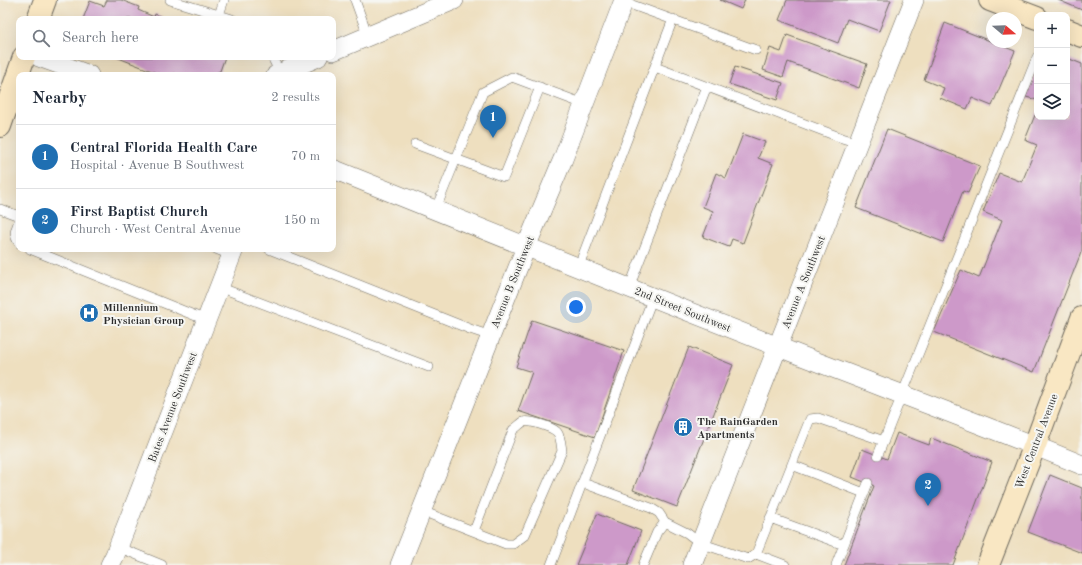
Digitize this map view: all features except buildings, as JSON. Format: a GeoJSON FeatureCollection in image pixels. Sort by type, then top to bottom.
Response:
{"type":"FeatureCollection","features":[{"type":"Feature","properties":{"kind":"main road"},"geometry":{"type":"LineString","coordinates":[[39,16],[45,0]]}},
{"type":"Feature","properties":{"kind":"main road"},"geometry":{"type":"LineString","coordinates":[[990,0],[1034,17]]}},
{"type":"Feature","properties":{"kind":"main road"},"geometry":{"type":"LineString","coordinates":[[1070,31],[1082,36]]}},
{"type":"Feature","properties":{"kind":"main road"},"geometry":{"type":"LineString","coordinates":[[19,72],[23,60]]}},
{"type":"Feature","properties":{"kind":"main road"},"geometry":{"type":"LineString","coordinates":[[0,126],[16,80]]}},
{"type":"Feature","properties":{"kind":"main road","name":"West Central Avenue"},"geometry":{"type":"LineString","coordinates":[[988,565],[1035,445],[1082,318]]}},
{"type":"Feature","properties":{"kind":"street"},"geometry":{"type":"LineString","coordinates":[[336,50],[454,0]]}},
{"type":"Feature","properties":{"kind":"street","name":"Avenue A Southwest"},"geometry":{"type":"LineString","coordinates":[[692,565],[914,0]]}},
{"type":"Feature","properties":{"kind":"street","name":"Avenue B Southwest"},"geometry":{"type":"LineString","coordinates":[[403,564],[422,511],[526,247],[563,159],[624,1]]}},
{"type":"Feature","properties":{"kind":"street"},"geometry":{"type":"LineString","coordinates":[[47,60],[81,72]]}},
{"type":"Feature","properties":{"kind":"street"},"geometry":{"type":"LineString","coordinates":[[276,68],[307,60]]}},
{"type":"Feature","properties":{"kind":"street","name":"2nd Street Southwest"},"geometry":{"type":"LineString","coordinates":[[336,170],[653,298],[1035,445],[1082,465]]}},
{"type":"Feature","properties":{"kind":"street","name":"Bates Avenue Southwest"},"geometry":{"type":"LineString","coordinates":[[110,565],[219,287],[227,252]]}},
{"type":"Feature","properties":{"kind":"lane"},"geometry":{"type":"LineString","coordinates":[[170,0],[222,16]]}},
{"type":"Feature","properties":{"kind":"lane"},"geometry":{"type":"LineString","coordinates":[[219,15],[224,0]]}},
{"type":"Feature","properties":{"kind":"lane"},"geometry":{"type":"LineString","coordinates":[[355,0],[368,36]]}},
{"type":"Feature","properties":{"kind":"lane"},"geometry":{"type":"LineString","coordinates":[[624,1],[756,50]]}},
{"type":"Feature","properties":{"kind":"lane"},"geometry":{"type":"LineString","coordinates":[[578,268],[673,19]]}},
{"type":"Feature","properties":{"kind":"lane"},"geometry":{"type":"LineString","coordinates":[[878,455],[1034,65]]}},
{"type":"Feature","properties":{"kind":"lane"},"geometry":{"type":"LineString","coordinates":[[655,67],[858,143]]}},
{"type":"Feature","properties":{"kind":"lane"},"geometry":{"type":"LineString","coordinates":[[435,210],[483,92],[512,77],[584,104]]}},
{"type":"Feature","properties":{"kind":"lane"},"geometry":{"type":"LineString","coordinates":[[630,288],[707,86]]}},
{"type":"Feature","properties":{"kind":"lane"},"geometry":{"type":"LineString","coordinates":[[415,144],[504,177],[540,87]]}},
{"type":"Feature","properties":{"kind":"lane"},"geometry":{"type":"LineString","coordinates":[[0,209],[16,215]]}},
{"type":"Feature","properties":{"kind":"lane"},"geometry":{"type":"LineString","coordinates":[[16,228],[16,240]]}},
{"type":"Feature","properties":{"kind":"lane"},"geometry":{"type":"LineString","coordinates":[[37,252],[206,320]]}},
{"type":"Feature","properties":{"kind":"lane"},"geometry":{"type":"LineString","coordinates":[[278,252],[491,336]]}},
{"type":"Feature","properties":{"kind":"lane"},"geometry":{"type":"LineString","coordinates":[[219,287],[429,368]]}},
{"type":"Feature","properties":{"kind":"lane"},"geometry":{"type":"LineString","coordinates":[[551,565],[653,298]]}},
{"type":"Feature","properties":{"kind":"lane"},"geometry":{"type":"LineString","coordinates":[[583,483],[650,508],[659,513],[665,522],[687,533],[700,543],[748,559],[756,554],[810,419],[818,418],[884,441]]}},
{"type":"Feature","properties":{"kind":"lane"},"geometry":{"type":"LineString","coordinates":[[422,511],[506,544],[513,544],[525,535],[562,451],[561,441],[557,432],[530,421],[523,422],[513,430],[474,531]]}},
{"type":"Feature","properties":{"kind":"lane"},"geometry":{"type":"LineString","coordinates":[[792,465],[864,492]]}},
{"type":"Feature","properties":{"kind":"lane"},"geometry":{"type":"LineString","coordinates":[[836,565],[868,483]]}},
{"type":"Feature","properties":{"kind":"lane"},"geometry":{"type":"LineString","coordinates":[[770,518],[844,544]]}},
{"type":"Feature","properties":{"kind":"lane"},"geometry":{"type":"LineString","coordinates":[[642,565],[657,532],[665,522]]}},
{"type":"Feature","properties":{"kind":"lane"},"geometry":{"type":"LineString","coordinates":[[118,547],[162,565]]}},
{"type":"Feature","properties":{"kind":"lane"},"geometry":{"type":"LineString","coordinates":[[756,554],[785,565]]}},
{"type":"Feature","properties":{"kind":"place","name":"Central Florida Health Care"},"geometry":{"type":"Point","coordinates":[493,138]}},
{"type":"Feature","properties":{"kind":"place","name":"Millennium Physician Group"},"geometry":{"type":"Point","coordinates":[89,313]}},
{"type":"Feature","properties":{"kind":"place","name":"The RainGarden Apartments"},"geometry":{"type":"Point","coordinates":[683,427]}},
{"type":"Feature","properties":{"kind":"place","name":"First Baptist Church"},"geometry":{"type":"Point","coordinates":[928,506]}}]}
